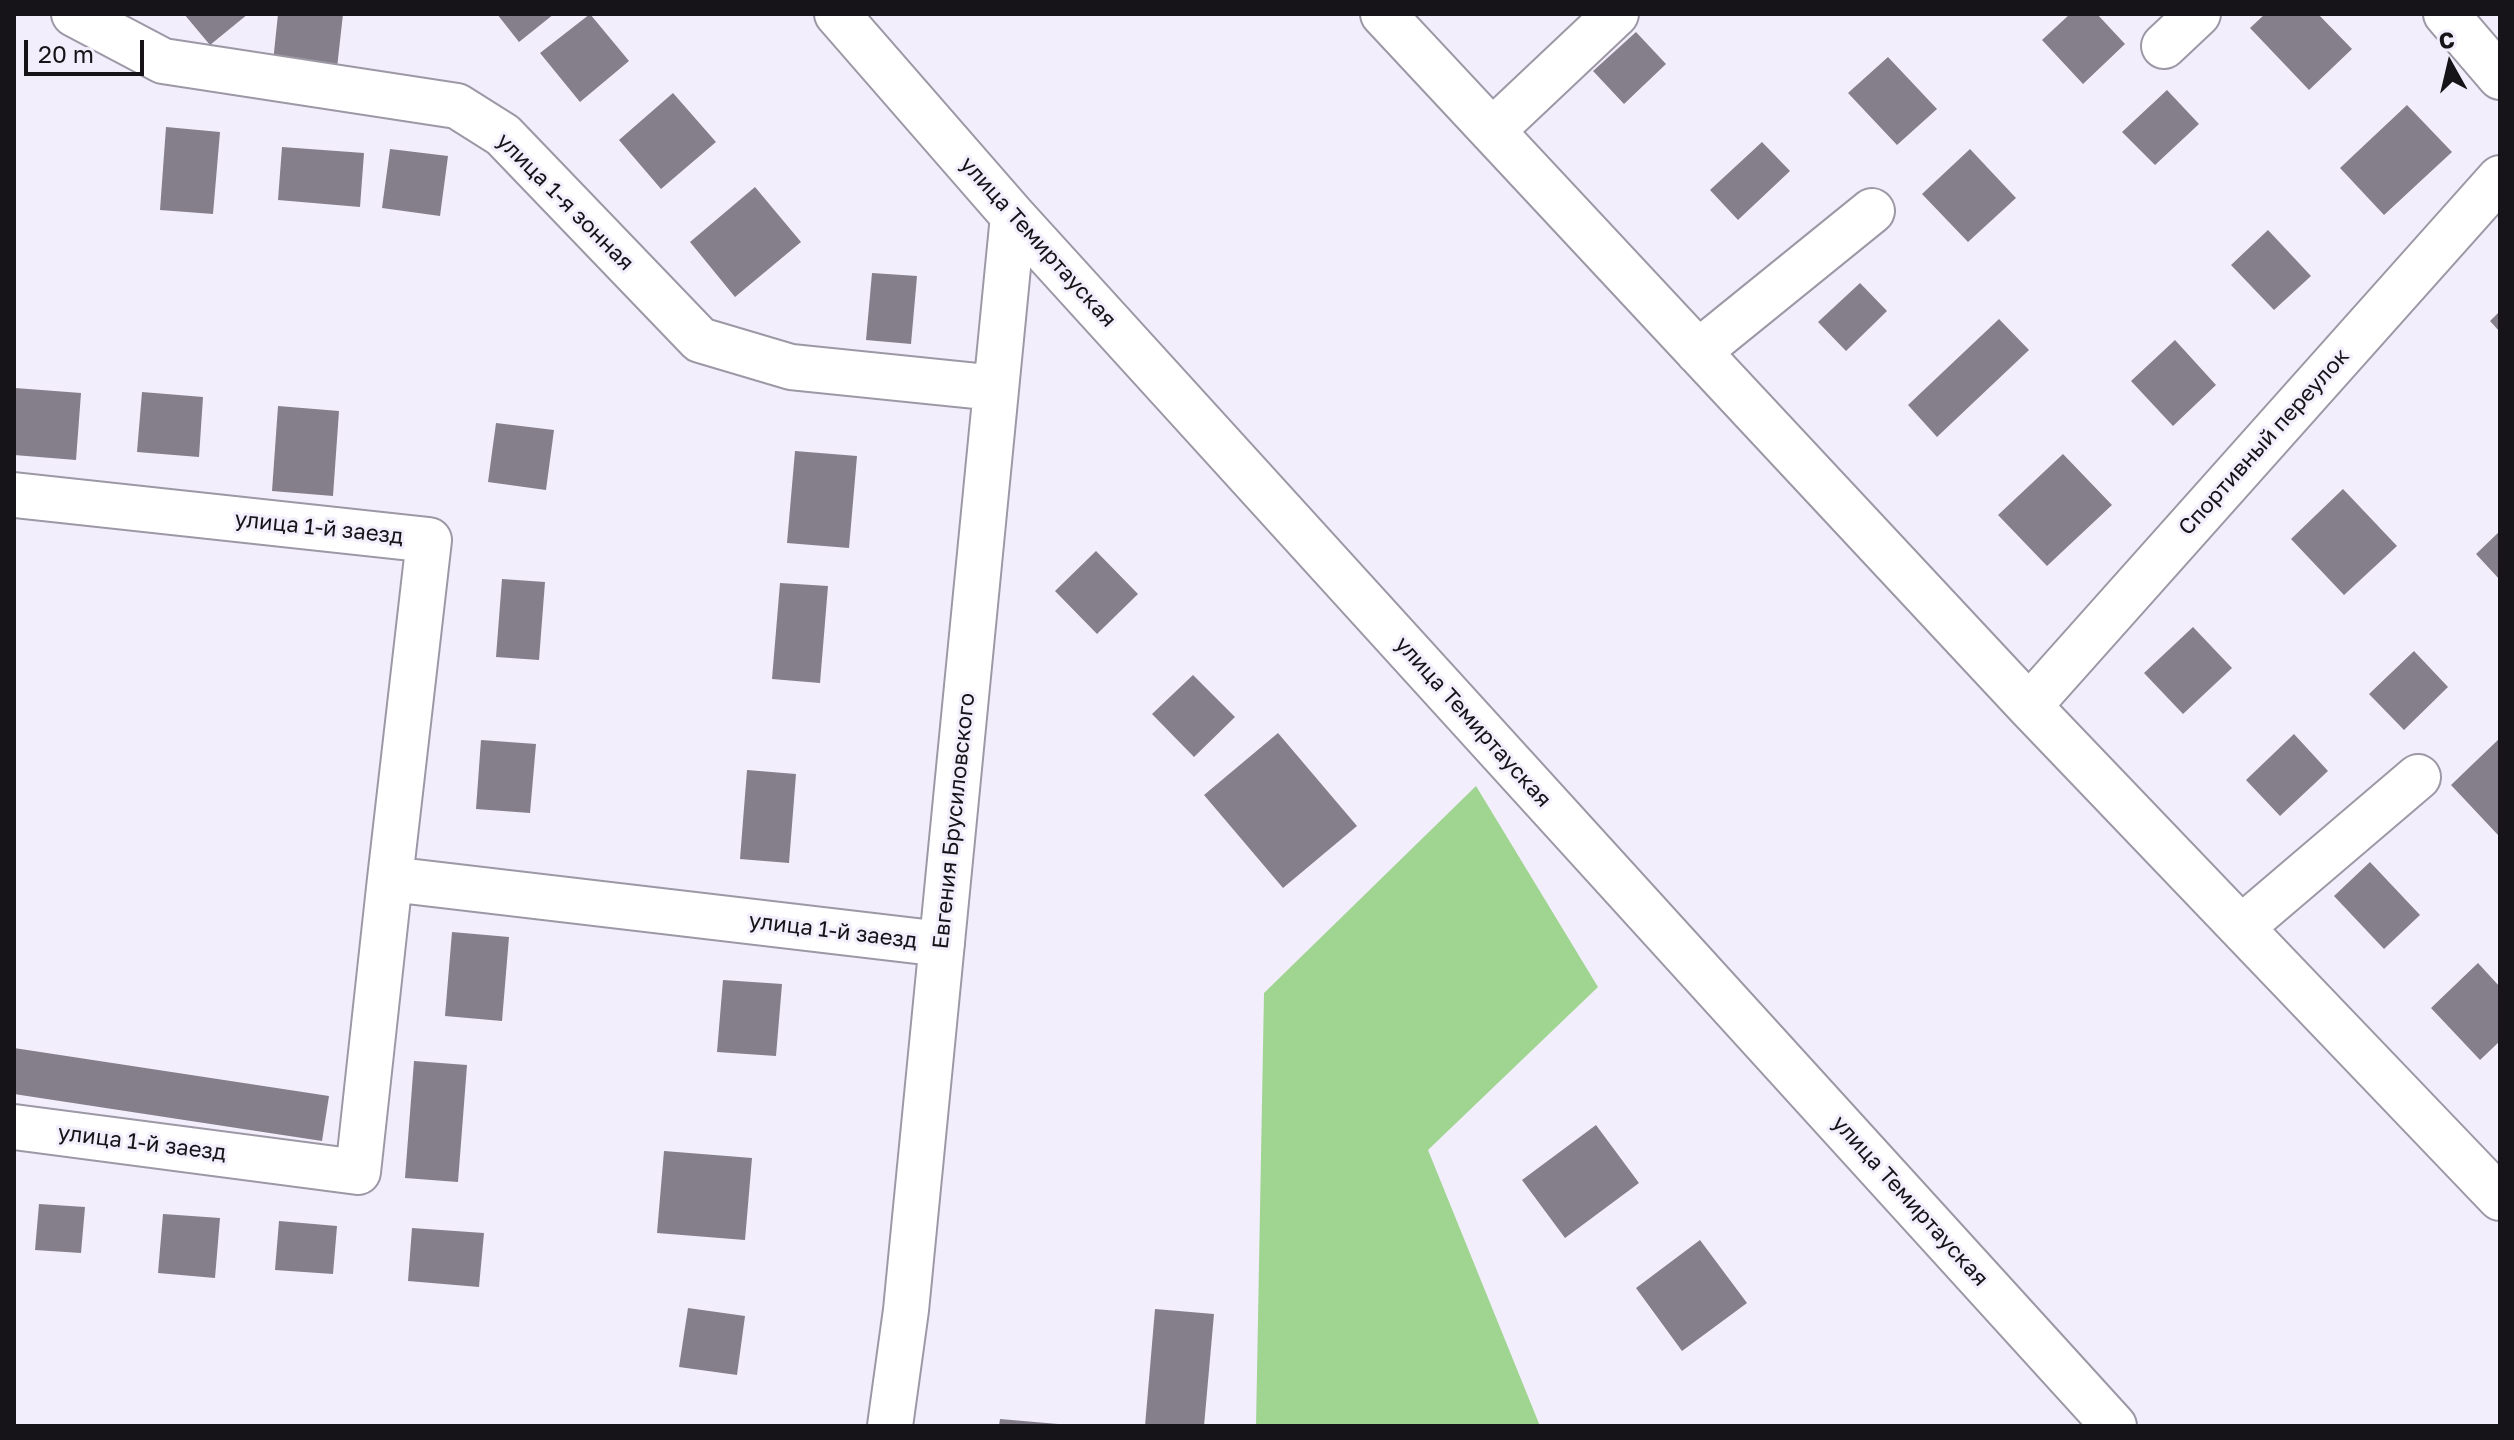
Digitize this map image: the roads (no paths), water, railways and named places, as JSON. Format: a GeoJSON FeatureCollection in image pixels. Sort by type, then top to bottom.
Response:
{"type":"FeatureCollection","features":[{"type":"Feature","properties":{"kind":"street","name":"улица 1-я зонная"},"geometry":{"type":"LineString","coordinates":[[74,14],[163,61],[457,106],[503,135],[700,340],[791,367],[996,388]]}},
{"type":"Feature","properties":{"kind":"street","name":"улица Темиртауская"},"geometry":{"type":"LineString","coordinates":[[837,14],[1013,216],[2114,1426]]}},
{"type":"Feature","properties":{"kind":"street"},"geometry":{"type":"LineString","coordinates":[[1383,14],[2029,706],[2500,1198]]}},
{"type":"Feature","properties":{"kind":"street"},"geometry":{"type":"LineString","coordinates":[[1492,131],[1616,14]]}},
{"type":"Feature","properties":{"kind":"street"},"geometry":{"type":"LineString","coordinates":[[2164,46],[2198,14]]}},
{"type":"Feature","properties":{"kind":"street"},"geometry":{"type":"LineString","coordinates":[[2446,14],[2500,77]]}},
{"type":"Feature","properties":{"kind":"street","name":"Спортивный переулок"},"geometry":{"type":"LineString","coordinates":[[2029,706],[2500,178]]}},
{"type":"Feature","properties":{"kind":"street"},"geometry":{"type":"LineString","coordinates":[[1698,352],[1872,211]]}},
{"type":"Feature","properties":{"kind":"street","name":"Евгения Брусиловского"},"geometry":{"type":"LineString","coordinates":[[890,1426],[906,1310],[1013,216]]}},
{"type":"Feature","properties":{"kind":"street","name":"улица 1-й заезд"},"geometry":{"type":"LineString","coordinates":[[14,495],[429,540],[358,1172],[14,1127]]}},
{"type":"Feature","properties":{"kind":"street"},"geometry":{"type":"LineString","coordinates":[[2242,927],[2418,777]]}},
{"type":"Feature","properties":{"kind":"street","name":"улица 1-й заезд"},"geometry":{"type":"LineString","coordinates":[[390,879],[942,944]]}}]}
